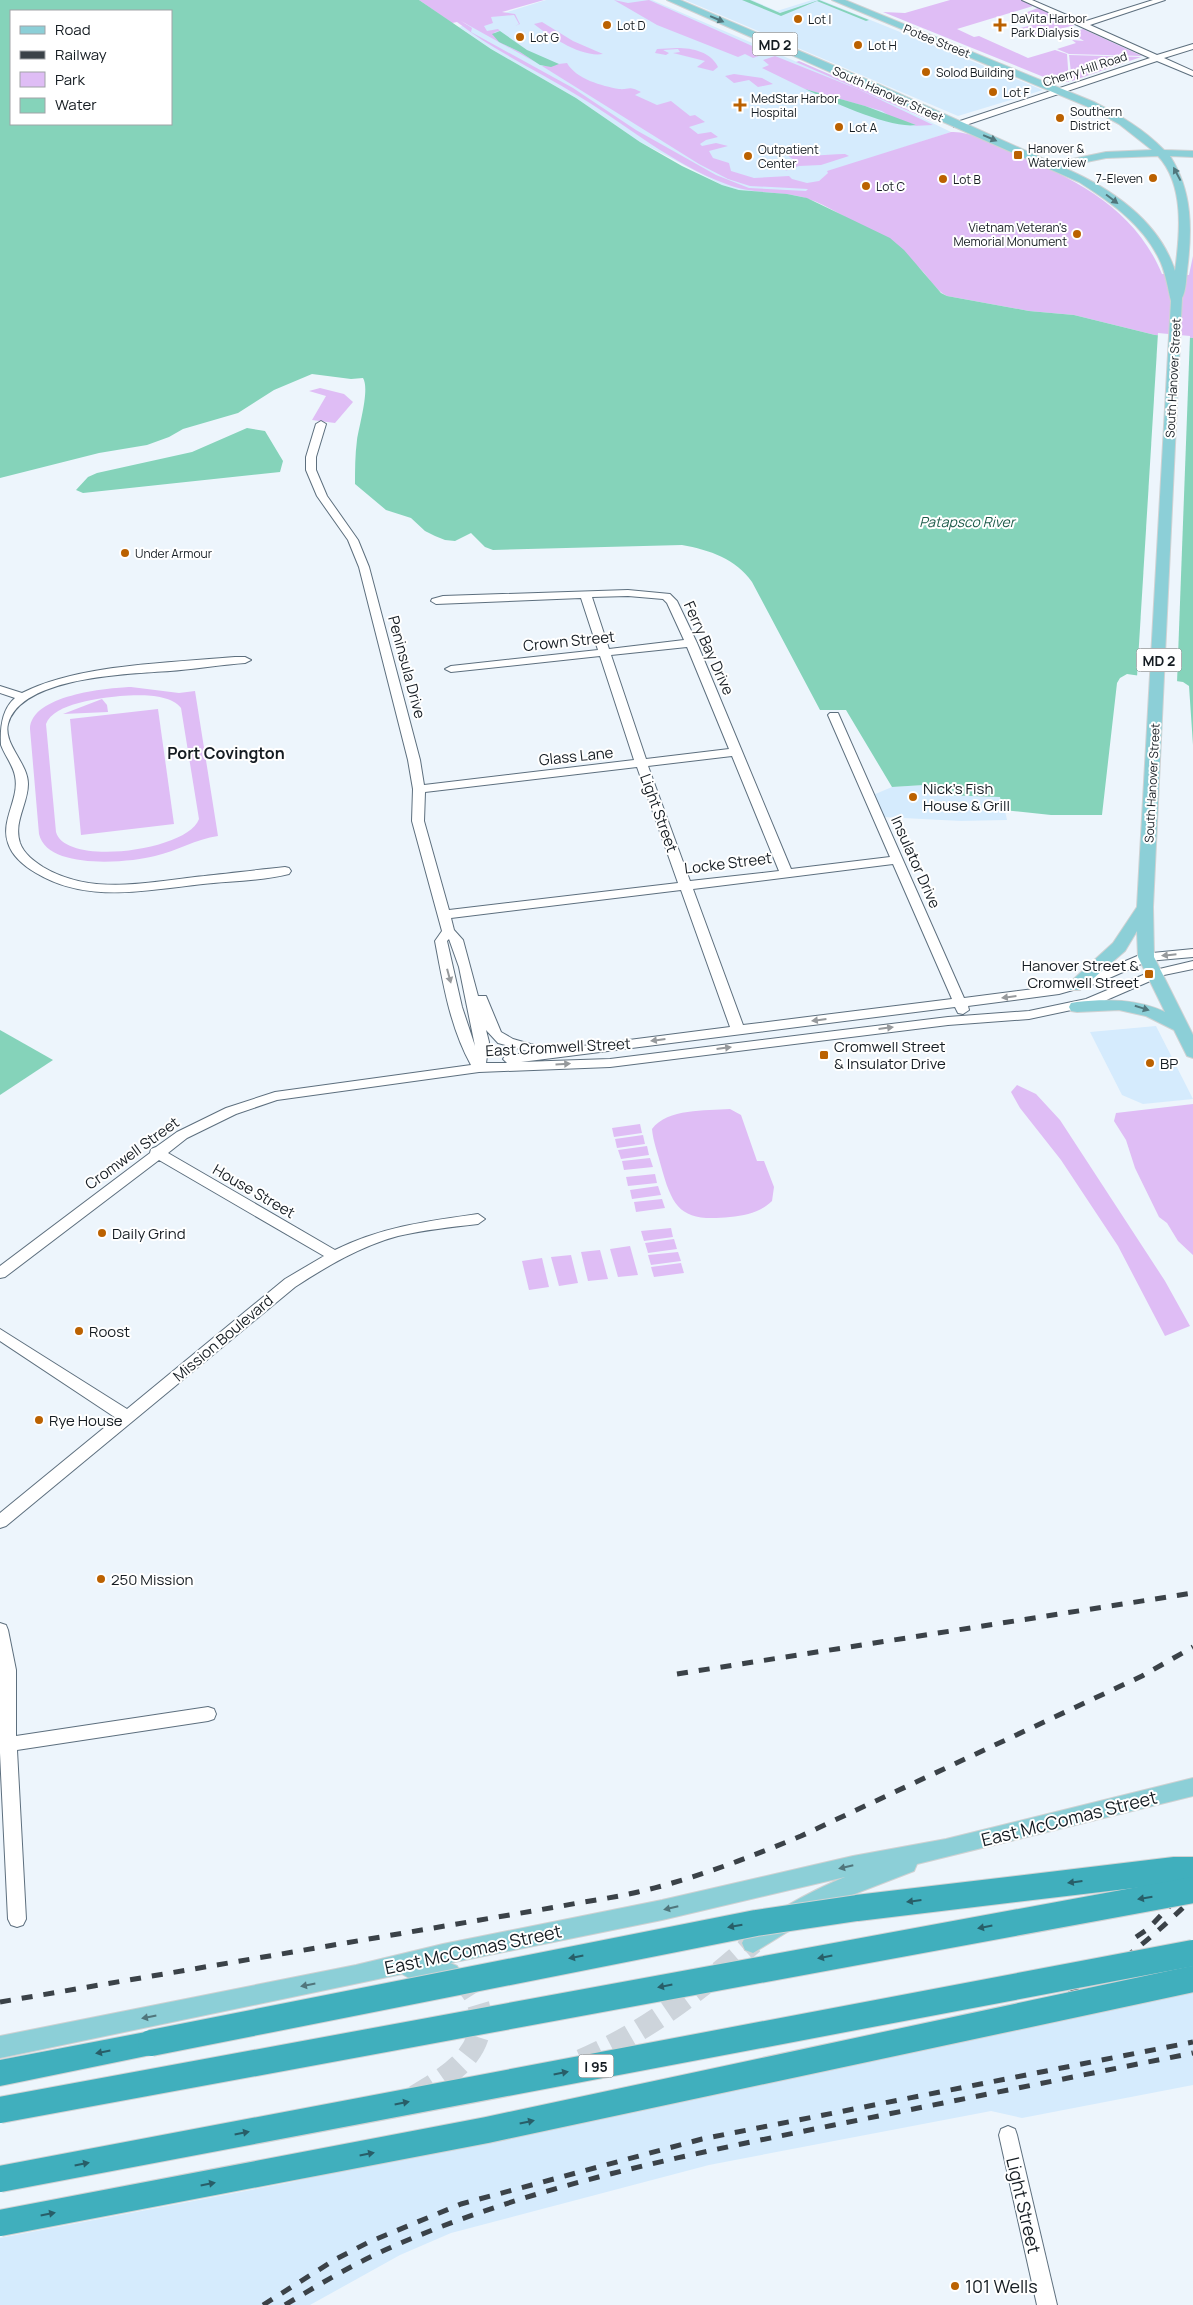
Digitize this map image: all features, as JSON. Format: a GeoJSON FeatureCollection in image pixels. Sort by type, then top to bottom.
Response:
{"type":"FeatureCollection","features":[{"type":"Feature","properties":{"kind":"highway"},"geometry":{"type":"LineString","coordinates":[[0,2073],[707,1931],[792,1916],[1166,1871],[1193,1870]]}},
{"type":"Feature","properties":{"kind":"highway"},"geometry":{"type":"LineString","coordinates":[[0,2110],[1049,1915],[1193,1890]]}},
{"type":"Feature","properties":{"kind":"highway","name":"I 95"},"geometry":{"type":"LineString","coordinates":[[0,2179],[1193,1953]]}},
{"type":"Feature","properties":{"kind":"highway"},"geometry":{"type":"LineString","coordinates":[[0,2223],[487,2130],[1193,1979]]}},
{"type":"Feature","properties":{"kind":"main road","name":"South Hanover Street"},"geometry":{"type":"LineString","coordinates":[[672,0],[1054,166],[1103,192],[1143,225],[1154,239],[1167,264],[1176,300],[1151,820],[1145,907],[1146,957],[1153,975],[1193,1052]]}},
{"type":"Feature","properties":{"kind":"main road","name":"Potee Street"},"geometry":{"type":"LineString","coordinates":[[837,0],[1059,91],[1116,118],[1140,133],[1163,152],[1179,176],[1188,204],[1186,256],[1176,300]]}},
{"type":"Feature","properties":{"kind":"main road"},"geometry":{"type":"LineString","coordinates":[[1054,166],[1101,155],[1163,152],[1193,154]]}},
{"type":"Feature","properties":{"kind":"main road"},"geometry":{"type":"LineString","coordinates":[[1074,986],[1119,947],[1145,907]]}},
{"type":"Feature","properties":{"kind":"main road"},"geometry":{"type":"LineString","coordinates":[[1077,1007],[1118,1004],[1135,1006],[1151,1010],[1179,1026]]}},
{"type":"Feature","properties":{"kind":"main road","name":"East McComas Street"},"geometry":{"type":"LineString","coordinates":[[0,2047],[356,1975],[443,1954],[662,1910],[853,1866],[946,1849],[1193,1787]]}},
{"type":"Feature","properties":{"kind":"main road","name":"East McComas Street"},"geometry":{"type":"LineString","coordinates":[[753,1942],[781,1922],[830,1893],[946,1849]]}},
{"type":"Feature","properties":{"kind":"main road"},"geometry":{"type":"LineString","coordinates":[[356,1975],[432,1968],[449,1973]]}},
{"type":"Feature","properties":{"kind":"street"},"geometry":{"type":"LineString","coordinates":[[1026,0],[1193,74]]}},
{"type":"Feature","properties":{"kind":"street"},"geometry":{"type":"LineString","coordinates":[[1083,25],[1161,0]]}},
{"type":"Feature","properties":{"kind":"street","name":"Cherry Hill Road"},"geometry":{"type":"LineString","coordinates":[[957,125],[1193,46]]}},
{"type":"Feature","properties":{"kind":"street","name":"Peninsula Drive"},"geometry":{"type":"LineString","coordinates":[[321,424],[313,449],[310,470],[316,485],[353,540],[360,555],[394,680],[419,789],[418,821],[448,931],[457,940],[465,967],[482,1042],[479,1068]]}},
{"type":"Feature","properties":{"kind":"street","name":"Ferry Bay Drive"},"geometry":{"type":"LineString","coordinates":[[436,601],[443,599],[628,593],[666,596],[672,602],[691,643],[786,872]]}},
{"type":"Feature","properties":{"kind":"street","name":"Light Street"},"geometry":{"type":"LineString","coordinates":[[585,594],[641,763],[738,1030]]}},
{"type":"Feature","properties":{"kind":"street","name":"Crown Street"},"geometry":{"type":"LineString","coordinates":[[451,669],[691,643]]}},
{"type":"Feature","properties":{"kind":"street"},"geometry":{"type":"LineString","coordinates":[[245,660],[103,672],[56,684],[23,697],[5,717],[2,732],[22,782],[20,797],[12,822],[14,841],[21,855],[39,870],[62,881],[104,889],[136,888],[285,871]]}},
{"type":"Feature","properties":{"kind":"street"},"geometry":{"type":"LineString","coordinates":[[0,689],[23,697]]}},
{"type":"Feature","properties":{"kind":"street","name":"Insulator Drive"},"geometry":{"type":"LineString","coordinates":[[834,715],[968,1021]]}},
{"type":"Feature","properties":{"kind":"street","name":"Glass Lane"},"geometry":{"type":"LineString","coordinates":[[419,789],[737,752]]}},
{"type":"Feature","properties":{"kind":"street","name":"Locke Street"},"geometry":{"type":"LineString","coordinates":[[443,915],[786,872],[898,860]]}},
{"type":"Feature","properties":{"kind":"street","name":"Peninsula Drive"},"geometry":{"type":"LineString","coordinates":[[448,931],[441,941],[447,968],[469,1053],[479,1068]]}},
{"type":"Feature","properties":{"kind":"street","name":"East Cromwell Street"},"geometry":{"type":"LineString","coordinates":[[479,1068],[504,1060],[551,1053],[1029,995],[1074,986],[1146,957],[1193,953]]}},
{"type":"Feature","properties":{"kind":"street","name":"East Cromwell Street"},"geometry":{"type":"LineString","coordinates":[[479,1068],[610,1063],[1077,1007],[1108,996],[1153,975],[1178,966],[1193,965]]}},
{"type":"Feature","properties":{"kind":"street"},"geometry":{"type":"LineString","coordinates":[[465,967],[477,980],[487,1021],[493,1034],[507,1043],[551,1053]]}},
{"type":"Feature","properties":{"kind":"street","name":"Cromwell Street"},"geometry":{"type":"LineString","coordinates":[[0,1273],[156,1152],[212,1119],[276,1096],[479,1068]]}},
{"type":"Feature","properties":{"kind":"street","name":"House Street"},"geometry":{"type":"LineString","coordinates":[[156,1152],[336,1257]]}},
{"type":"Feature","properties":{"kind":"street","name":"Mission Boulevard"},"geometry":{"type":"LineString","coordinates":[[0,1522],[290,1282],[336,1257],[384,1235],[402,1230],[478,1219]]}},
{"type":"Feature","properties":{"kind":"street"},"geometry":{"type":"LineString","coordinates":[[0,1334],[127,1417]]}},
{"type":"Feature","properties":{"kind":"street"},"geometry":{"type":"LineString","coordinates":[[0,1630],[8,1670],[4,1745],[17,1919]]}},
{"type":"Feature","properties":{"kind":"street"},"geometry":{"type":"LineString","coordinates":[[4,1745],[208,1714]]}},
{"type":"Feature","properties":{"kind":"street","name":"Light Street"},"geometry":{"type":"LineString","coordinates":[[1008,2135],[1047,2305]]}},
{"type":"Feature","properties":{"kind":"shaded area","name":"MedStar Harbor Hospital"},"geometry":{"type":"Polygon","coordinates":[[[546,0],[652,0],[881,98],[951,132],[831,171],[800,197],[739,190],[722,185],[640,142],[576,98],[491,49],[459,27],[546,0]]]}},
{"type":"Feature","properties":{"kind":"shaded area","name":"MedStar Harbor Hospital"},"geometry":{"type":"Polygon","coordinates":[[[685,0],[752,0],[777,11],[812,0],[821,0],[1043,90],[958,116],[685,0]]]}},
{"type":"Feature","properties":{"kind":"shaded area"},"geometry":{"type":"Polygon","coordinates":[[[924,785],[942,795],[1002,797],[1007,820],[961,821],[884,817],[873,795],[892,787],[924,785]]]}},
{"type":"Feature","properties":{"kind":"shaded area"},"geometry":{"type":"Polygon","coordinates":[[[1156,1026],[1193,1099],[1143,1104],[1122,1095],[1090,1032],[1156,1026]]]}},
{"type":"Feature","properties":{"kind":"shaded area"},"geometry":{"type":"Polygon","coordinates":[[[1193,1993],[1193,2085],[1022,2118],[991,2111],[709,2165],[451,2233],[400,2255],[310,2305],[0,2305],[0,2238],[292,2182],[686,2083],[1041,2010],[1193,1993]]]}},
{"type":"Feature","properties":{"kind":"green space"},"geometry":{"type":"Polygon","coordinates":[[[419,0],[544,0],[502,12],[515,14],[520,24],[515,26],[519,24],[514,15],[491,17],[493,23],[484,26],[487,31],[498,29],[500,31],[495,32],[493,35],[505,45],[535,62],[461,21],[472,28],[471,32],[573,88],[636,130],[716,175],[749,188],[806,191],[808,189],[750,186],[728,179],[699,164],[542,66],[567,63],[571,69],[597,84],[619,89],[633,89],[641,92],[635,95],[657,105],[671,101],[690,116],[695,115],[705,122],[689,127],[698,134],[711,132],[718,137],[706,140],[700,144],[702,146],[716,143],[728,146],[709,151],[713,158],[729,163],[731,171],[754,178],[789,176],[792,179],[807,183],[819,181],[828,173],[827,171],[951,132],[966,133],[987,141],[1055,172],[1099,197],[1118,212],[1135,230],[1150,250],[1162,274],[1189,275],[1193,256],[1193,338],[1155,335],[1074,315],[1029,311],[947,296],[938,290],[915,264],[847,218],[823,205],[799,196],[738,188],[706,176],[651,144],[580,97],[486,43],[457,22],[452,23],[419,0]]]}},
{"type":"Feature","properties":{"kind":"green space"},"geometry":{"type":"Polygon","coordinates":[[[614,0],[628,3],[649,0],[768,53],[753,58],[745,54],[738,57],[657,25],[614,0]]]}},
{"type":"Feature","properties":{"kind":"green space"},"geometry":{"type":"Polygon","coordinates":[[[950,0],[1021,0],[1033,6],[957,29],[974,37],[979,36],[1028,58],[1055,50],[1067,54],[1069,82],[1056,82],[883,12],[905,13],[950,0]]]}},
{"type":"Feature","properties":{"kind":"green space"},"geometry":{"type":"Polygon","coordinates":[[[1038,8],[1075,25],[1036,35],[1022,32],[1025,31],[1020,28],[1033,25],[1030,23],[1035,21],[1019,17],[1038,8]]]}},
{"type":"Feature","properties":{"kind":"green space"},"geometry":{"type":"Polygon","coordinates":[[[542,22],[573,41],[603,54],[585,53],[566,45],[534,24],[542,22]]]}},
{"type":"Feature","properties":{"kind":"green space"},"geometry":{"type":"Polygon","coordinates":[[[1083,29],[1142,56],[1069,54],[1057,49],[1076,43],[1072,40],[1084,41],[1071,33],[1083,29]]]}},
{"type":"Feature","properties":{"kind":"green space"},"geometry":{"type":"Polygon","coordinates":[[[677,48],[706,54],[718,67],[713,71],[697,67],[705,61],[673,53],[680,52],[678,49],[663,50],[669,53],[666,55],[655,53],[657,49],[677,48]]]}},
{"type":"Feature","properties":{"kind":"green space"},"geometry":{"type":"Polygon","coordinates":[[[1069,55],[1141,57],[1072,81],[1069,55]]]}},
{"type":"Feature","properties":{"kind":"green space"},"geometry":{"type":"Polygon","coordinates":[[[775,56],[860,90],[933,125],[913,126],[916,125],[891,117],[882,111],[805,89],[762,68],[769,65],[763,60],[775,56]]]}},
{"type":"Feature","properties":{"kind":"green space"},"geometry":{"type":"Polygon","coordinates":[[[799,61],[868,91],[936,123],[796,62],[799,61]]]}},
{"type":"Feature","properties":{"kind":"green space"},"geometry":{"type":"Polygon","coordinates":[[[734,74],[762,78],[773,84],[758,87],[749,80],[734,83],[725,76],[734,74]]]}},
{"type":"Feature","properties":{"kind":"green space"},"geometry":{"type":"Polygon","coordinates":[[[782,148],[797,154],[813,156],[845,154],[849,156],[821,165],[799,166],[785,171],[794,165],[789,161],[794,160],[779,149],[782,148]]]}},
{"type":"Feature","properties":{"kind":"green space"},"geometry":{"type":"Polygon","coordinates":[[[320,388],[344,394],[353,402],[335,423],[312,420],[326,396],[309,391],[320,388]]]}},
{"type":"Feature","properties":{"kind":"green space"},"geometry":{"type":"Polygon","coordinates":[[[131,687],[179,693],[195,691],[218,836],[155,856],[127,861],[90,861],[72,859],[57,854],[45,846],[39,834],[30,729],[34,717],[43,708],[72,696],[105,689],[131,687]],[[127,696],[90,700],[68,706],[58,711],[46,724],[56,832],[64,843],[81,849],[102,852],[127,851],[173,839],[190,830],[199,819],[181,708],[176,703],[161,697],[127,696]]]}},
{"type":"Feature","properties":{"kind":"green space"},"geometry":{"type":"Polygon","coordinates":[[[102,699],[107,705],[108,712],[63,714],[102,699]]]}},
{"type":"Feature","properties":{"kind":"green space"},"geometry":{"type":"Polygon","coordinates":[[[158,709],[174,824],[81,835],[70,719],[158,709]]]}},
{"type":"Feature","properties":{"kind":"green space"},"geometry":{"type":"Polygon","coordinates":[[[1017,1085],[1036,1094],[1060,1120],[1165,1281],[1190,1326],[1165,1336],[1118,1246],[1061,1160],[1020,1108],[1011,1092],[1017,1085]]]}},
{"type":"Feature","properties":{"kind":"green space"},"geometry":{"type":"Polygon","coordinates":[[[1193,1104],[1193,1255],[1178,1241],[1167,1223],[1159,1217],[1135,1168],[1126,1140],[1114,1121],[1116,1113],[1193,1104]]]}},
{"type":"Feature","properties":{"kind":"green space"},"geometry":{"type":"Polygon","coordinates":[[[730,1109],[741,1115],[757,1161],[764,1161],[774,1187],[772,1201],[757,1211],[742,1215],[714,1218],[690,1215],[675,1203],[670,1193],[665,1181],[652,1129],[667,1117],[677,1114],[730,1109]]]}},
{"type":"Feature","properties":{"kind":"green space"},"geometry":{"type":"Polygon","coordinates":[[[640,1124],[642,1133],[614,1137],[612,1128],[640,1124]]]}},
{"type":"Feature","properties":{"kind":"green space"},"geometry":{"type":"Polygon","coordinates":[[[643,1135],[645,1144],[617,1148],[615,1139],[643,1135]]]}},
{"type":"Feature","properties":{"kind":"green space"},"geometry":{"type":"Polygon","coordinates":[[[647,1146],[649,1155],[621,1159],[618,1150],[647,1146]]]}},
{"type":"Feature","properties":{"kind":"green space"},"geometry":{"type":"Polygon","coordinates":[[[650,1158],[653,1167],[624,1170],[622,1161],[650,1158]]]}},
{"type":"Feature","properties":{"kind":"green space"},"geometry":{"type":"Polygon","coordinates":[[[655,1174],[657,1183],[628,1186],[626,1177],[655,1174]]]}},
{"type":"Feature","properties":{"kind":"green space"},"geometry":{"type":"Polygon","coordinates":[[[658,1186],[661,1195],[632,1199],[630,1190],[658,1186]]]}},
{"type":"Feature","properties":{"kind":"green space"},"geometry":{"type":"Polygon","coordinates":[[[662,1199],[665,1208],[636,1212],[634,1202],[662,1199]]]}},
{"type":"Feature","properties":{"kind":"green space"},"geometry":{"type":"Polygon","coordinates":[[[671,1228],[673,1237],[644,1241],[641,1231],[671,1228]]]}},
{"type":"Feature","properties":{"kind":"green space"},"geometry":{"type":"Polygon","coordinates":[[[674,1239],[677,1249],[648,1253],[645,1243],[674,1239]]]}},
{"type":"Feature","properties":{"kind":"green space"},"geometry":{"type":"Polygon","coordinates":[[[630,1246],[638,1275],[618,1277],[610,1249],[630,1246]]]}},
{"type":"Feature","properties":{"kind":"green space"},"geometry":{"type":"Polygon","coordinates":[[[600,1250],[608,1279],[588,1281],[581,1252],[600,1250]]]}},
{"type":"Feature","properties":{"kind":"green space"},"geometry":{"type":"Polygon","coordinates":[[[678,1252],[681,1261],[651,1265],[648,1255],[678,1252]]]}},
{"type":"Feature","properties":{"kind":"green space"},"geometry":{"type":"Polygon","coordinates":[[[571,1255],[578,1283],[559,1286],[551,1257],[571,1255]]]}},
{"type":"Feature","properties":{"kind":"green space"},"geometry":{"type":"Polygon","coordinates":[[[542,1258],[549,1287],[529,1290],[522,1261],[542,1258]]]}},
{"type":"Feature","properties":{"kind":"green space"},"geometry":{"type":"Polygon","coordinates":[[[681,1263],[684,1273],[654,1277],[651,1267],[681,1263]]]}},
{"type":"Feature","properties":{"kind":"water","name":"Patapsco River"},"geometry":{"type":"Polygon","coordinates":[[[0,0],[419,0],[491,49],[576,98],[640,142],[682,166],[722,185],[739,190],[787,194],[807,198],[890,238],[904,250],[941,293],[947,296],[1029,311],[1074,315],[1155,335],[1193,338],[1193,745],[1189,686],[1183,682],[1127,674],[1120,678],[1117,683],[1102,815],[1051,815],[1003,810],[1000,797],[942,795],[924,785],[892,787],[846,710],[820,710],[752,582],[738,567],[722,557],[682,545],[493,550],[485,547],[471,533],[455,541],[445,540],[425,531],[411,518],[386,510],[355,484],[356,446],[365,399],[365,383],[363,378],[351,379],[312,374],[274,390],[238,413],[183,429],[169,437],[147,445],[99,453],[0,478],[0,0]]]}},
{"type":"Feature","properties":{"kind":"water"},"geometry":{"type":"Polygon","coordinates":[[[742,0],[750,0],[780,13],[819,0],[869,20],[866,21],[817,1],[781,16],[742,0]]]}},
{"type":"Feature","properties":{"kind":"water"},"geometry":{"type":"Polygon","coordinates":[[[500,31],[527,50],[559,64],[551,67],[540,65],[520,52],[499,42],[492,34],[500,31]]]}},
{"type":"Feature","properties":{"kind":"water"},"geometry":{"type":"Polygon","coordinates":[[[805,89],[865,106],[916,125],[891,123],[876,119],[805,89]]]}},
{"type":"Feature","properties":{"kind":"water"},"geometry":{"type":"Polygon","coordinates":[[[247,428],[265,431],[283,461],[280,472],[83,493],[76,490],[88,477],[97,473],[192,452],[247,428]]]}},
{"type":"Feature","properties":{"kind":"water"},"geometry":{"type":"Polygon","coordinates":[[[0,1030],[53,1060],[0,1095],[0,1030]]]}},
{"type":"Feature","properties":{"kind":"pier"},"geometry":{"type":"Polygon","coordinates":[[[1158,333],[1190,336],[1177,683],[1137,677],[1158,333]]]}},
{"type":"Feature","properties":{"kind":"tunnel"},"geometry":{"type":"LineString","coordinates":[[581,2060],[628,2037],[671,2009],[753,1943]]}},
{"type":"Feature","properties":{"kind":"tunnel"},"geometry":{"type":"LineString","coordinates":[[415,2096],[461,2064],[476,2042],[480,2029],[478,2002],[469,1988],[455,1977]]}},
{"type":"Feature","properties":{"kind":"railway"},"geometry":{"type":"LineString","coordinates":[[677,1674],[1193,1593]]}},
{"type":"Feature","properties":{"kind":"railway"},"geometry":{"type":"LineString","coordinates":[[0,2002],[610,1898],[680,1881],[741,1860],[801,1836],[1142,1676],[1193,1647]]}},
{"type":"Feature","properties":{"kind":"railway"},"geometry":{"type":"LineString","coordinates":[[1136,1937],[1148,1929],[1193,1881]]}},
{"type":"Feature","properties":{"kind":"railway"},"geometry":{"type":"LineString","coordinates":[[924,2044],[1014,2019],[1073,1992],[1116,1965],[1193,1898]]}},
{"type":"Feature","properties":{"kind":"railway"},"geometry":{"type":"LineString","coordinates":[[263,2305],[336,2259],[369,2242],[461,2204],[702,2139],[1193,2042]]}},
{"type":"Feature","properties":{"kind":"railway"},"geometry":{"type":"LineString","coordinates":[[285,2305],[347,2269],[385,2250],[439,2228],[549,2190],[663,2161],[1193,2053]]}},
{"type":"Feature","properties":{"kind":"place","name":"Lot I"},"geometry":{"type":"Point","coordinates":[798,19]}},
{"type":"Feature","properties":{"kind":"place","name":"Lot D"},"geometry":{"type":"Point","coordinates":[607,25]}},
{"type":"Feature","properties":{"kind":"place","name":"DaVita Harbor Park Dialysis"},"geometry":{"type":"Point","coordinates":[1000,25]}},
{"type":"Feature","properties":{"kind":"place","name":"Lot G"},"geometry":{"type":"Point","coordinates":[520,37]}},
{"type":"Feature","properties":{"kind":"place","name":"Lot H"},"geometry":{"type":"Point","coordinates":[858,45]}},
{"type":"Feature","properties":{"kind":"place","name":"Solod Building"},"geometry":{"type":"Point","coordinates":[926,72]}},
{"type":"Feature","properties":{"kind":"place","name":"Lot F"},"geometry":{"type":"Point","coordinates":[993,92]}},
{"type":"Feature","properties":{"kind":"place","name":"MedStar Harbor Hospital"},"geometry":{"type":"Point","coordinates":[740,105]}},
{"type":"Feature","properties":{"kind":"place","name":"Southern District"},"geometry":{"type":"Point","coordinates":[1060,118]}},
{"type":"Feature","properties":{"kind":"place","name":"Lot A"},"geometry":{"type":"Point","coordinates":[839,127]}},
{"type":"Feature","properties":{"kind":"place","name":"Hanover & Waterview"},"geometry":{"type":"Point","coordinates":[1018,155]}},
{"type":"Feature","properties":{"kind":"place","name":"Outpatient Center"},"geometry":{"type":"Point","coordinates":[748,156]}},
{"type":"Feature","properties":{"kind":"place","name":"7-Eleven"},"geometry":{"type":"Point","coordinates":[1153,178]}},
{"type":"Feature","properties":{"kind":"place","name":"Lot B"},"geometry":{"type":"Point","coordinates":[943,179]}},
{"type":"Feature","properties":{"kind":"place","name":"Lot C"},"geometry":{"type":"Point","coordinates":[866,186]}},
{"type":"Feature","properties":{"kind":"place","name":"Vietnam Veteran's Memorial Monument"},"geometry":{"type":"Point","coordinates":[1077,234]}},
{"type":"Feature","properties":{"kind":"place","name":"Under Armour"},"geometry":{"type":"Point","coordinates":[125,553]}},
{"type":"Feature","properties":{"kind":"place","name":"Nick's Fish House & Grill"},"geometry":{"type":"Point","coordinates":[913,797]}},
{"type":"Feature","properties":{"kind":"place","name":"Hanover Street & Cromwell Street"},"geometry":{"type":"Point","coordinates":[1149,974]}},
{"type":"Feature","properties":{"kind":"place","name":"Cromwell Street & Insulator Drive"},"geometry":{"type":"Point","coordinates":[824,1055]}},
{"type":"Feature","properties":{"kind":"place","name":"BP"},"geometry":{"type":"Point","coordinates":[1150,1063]}},
{"type":"Feature","properties":{"kind":"place","name":"Daily Grind"},"geometry":{"type":"Point","coordinates":[102,1233]}},
{"type":"Feature","properties":{"kind":"place","name":"Roost"},"geometry":{"type":"Point","coordinates":[79,1331]}},
{"type":"Feature","properties":{"kind":"place","name":"Rye House"},"geometry":{"type":"Point","coordinates":[39,1420]}},
{"type":"Feature","properties":{"kind":"place","name":"250 Mission"},"geometry":{"type":"Point","coordinates":[101,1579]}},
{"type":"Feature","properties":{"kind":"place","name":"101 Wells"},"geometry":{"type":"Point","coordinates":[955,2286]}},
{"type":"Feature","properties":{"kind":"district","name":"Port Covington"},"geometry":{"type":"Point","coordinates":[226,753]}}]}
